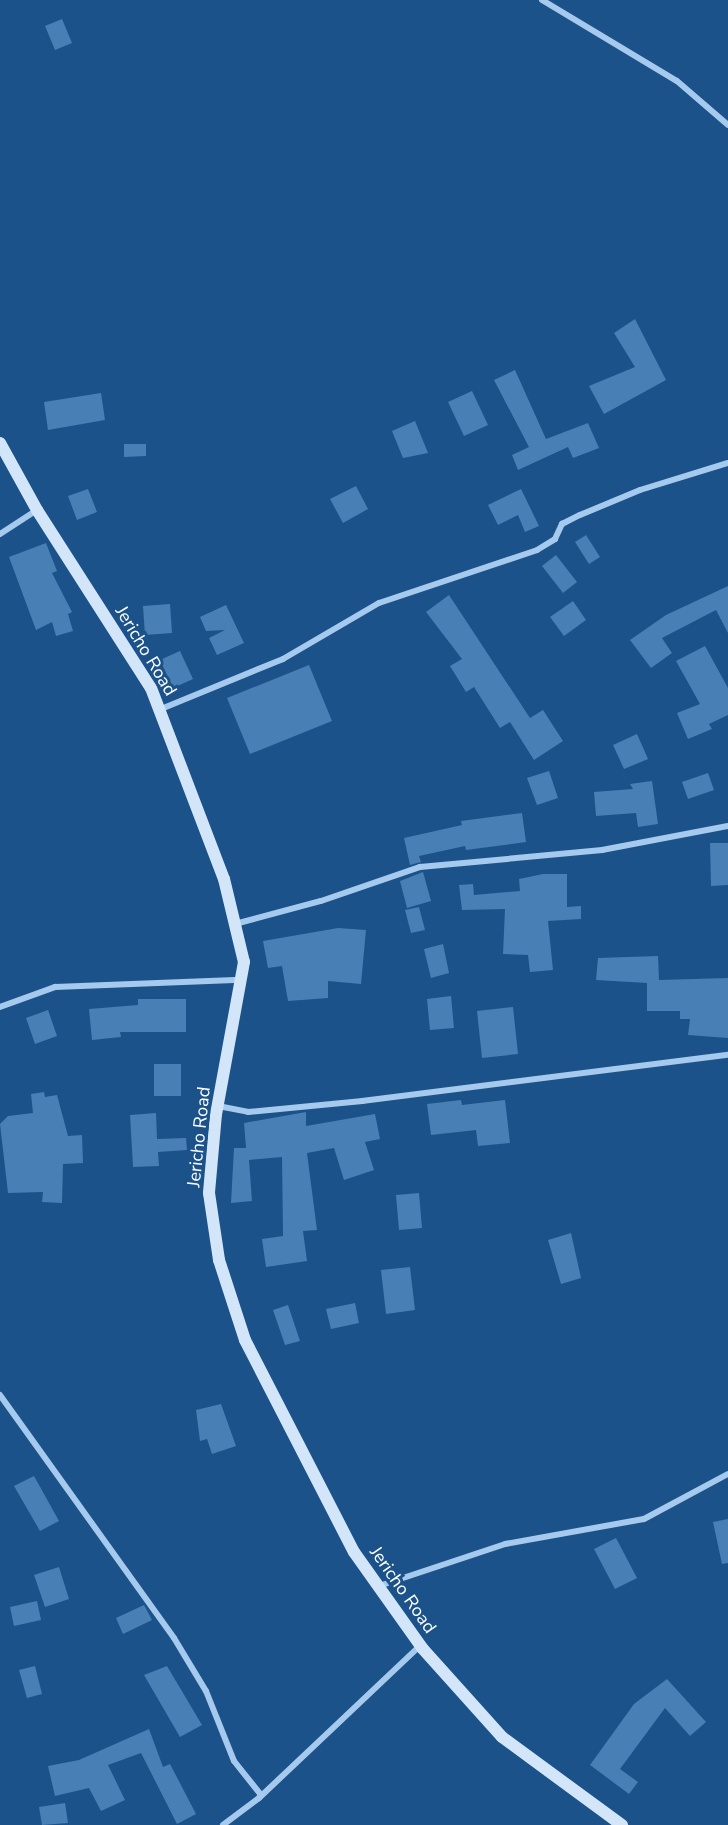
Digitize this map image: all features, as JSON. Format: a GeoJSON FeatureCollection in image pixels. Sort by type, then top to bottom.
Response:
{"type":"FeatureCollection","features":[{"type":"Feature","properties":{"kind":"street"},"geometry":{"type":"LineString","coordinates":[[542,0],[677,81],[728,125]]}},
{"type":"Feature","properties":{"kind":"street","name":"Jericho Road"},"geometry":{"type":"LineString","coordinates":[[0,443],[37,510],[161,709],[224,879],[244,962],[218,1106],[209,1192],[222,1270],[246,1340],[354,1552],[420,1645],[502,1737],[622,1825]]}},
{"type":"Feature","properties":{"kind":"street"},"geometry":{"type":"LineString","coordinates":[[161,709],[283,659],[379,603],[537,550],[555,538],[562,525],[580,515],[640,490],[728,463]]}},
{"type":"Feature","properties":{"kind":"street"},"geometry":{"type":"LineString","coordinates":[[0,534],[37,510]]}},
{"type":"Feature","properties":{"kind":"street"},"geometry":{"type":"LineString","coordinates":[[235,924],[321,902],[420,867],[603,850],[728,826]]}},
{"type":"Feature","properties":{"kind":"street"},"geometry":{"type":"LineString","coordinates":[[0,1007],[55,987],[241,980]]}},
{"type":"Feature","properties":{"kind":"street"},"geometry":{"type":"LineString","coordinates":[[218,1106],[248,1112],[362,1101],[728,1054]]}},
{"type":"Feature","properties":{"kind":"street"},"geometry":{"type":"LineString","coordinates":[[0,1395],[174,1638],[206,1691],[234,1761],[261,1796]]}},
{"type":"Feature","properties":{"kind":"street"},"geometry":{"type":"LineString","coordinates":[[379,1587],[505,1544],[644,1519],[728,1474]]}},
{"type":"Feature","properties":{"kind":"street"},"geometry":{"type":"LineString","coordinates":[[224,1825],[261,1796],[420,1645]]}},
{"type":"Feature","properties":{"kind":"building"},"geometry":{"type":"Polygon","coordinates":[[[62,19],[72,43],[55,50],[45,26],[62,19]]]}},
{"type":"Feature","properties":{"kind":"building"},"geometry":{"type":"Polygon","coordinates":[[[635,319],[666,380],[604,414],[589,386],[635,367],[614,333],[635,319]]]}},
{"type":"Feature","properties":{"kind":"building"},"geometry":{"type":"Polygon","coordinates":[[[515,370],[546,439],[588,423],[599,448],[573,458],[568,447],[518,470],[512,455],[529,447],[494,380],[515,370]]]}},
{"type":"Feature","properties":{"kind":"building"},"geometry":{"type":"Polygon","coordinates":[[[472,391],[488,425],[464,436],[448,402],[472,391]]]}},
{"type":"Feature","properties":{"kind":"building"},"geometry":{"type":"Polygon","coordinates":[[[101,393],[105,420],[48,430],[44,402],[101,393]]]}},
{"type":"Feature","properties":{"kind":"building"},"geometry":{"type":"Polygon","coordinates":[[[415,421],[428,453],[403,458],[392,431],[415,421]]]}},
{"type":"Feature","properties":{"kind":"building"},"geometry":{"type":"Polygon","coordinates":[[[124,444],[146,444],[146,456],[124,457],[124,444]]]}},
{"type":"Feature","properties":{"kind":"building"},"geometry":{"type":"Polygon","coordinates":[[[356,486],[368,509],[343,523],[330,499],[356,486]]]}},
{"type":"Feature","properties":{"kind":"building"},"geometry":{"type":"Polygon","coordinates":[[[88,489],[97,512],[77,520],[68,496],[88,489]]]}},
{"type":"Feature","properties":{"kind":"building"},"geometry":{"type":"Polygon","coordinates":[[[521,489],[539,526],[525,532],[518,515],[498,525],[488,505],[521,489]]]}},
{"type":"Feature","properties":{"kind":"building"},"geometry":{"type":"Polygon","coordinates":[[[586,535],[600,557],[589,564],[575,542],[586,535]]]}},
{"type":"Feature","properties":{"kind":"building"},"geometry":{"type":"Polygon","coordinates":[[[46,543],[57,571],[52,573],[72,612],[68,614],[73,631],[56,636],[52,622],[36,630],[9,557],[46,543]]]}},
{"type":"Feature","properties":{"kind":"building"},"geometry":{"type":"Polygon","coordinates":[[[556,555],[577,582],[563,593],[542,566],[556,555]]]}},
{"type":"Feature","properties":{"kind":"building"},"geometry":{"type":"Polygon","coordinates":[[[728,586],[728,633],[716,610],[662,638],[672,653],[651,668],[630,640],[666,615],[728,586]]]}},
{"type":"Feature","properties":{"kind":"building"},"geometry":{"type":"Polygon","coordinates":[[[449,595],[530,718],[543,710],[563,741],[534,760],[510,722],[500,728],[474,687],[466,692],[450,666],[462,659],[426,612],[449,595]]]}},
{"type":"Feature","properties":{"kind":"building"},"geometry":{"type":"Polygon","coordinates":[[[573,601],[586,620],[564,636],[550,617],[573,601]]]}},
{"type":"Feature","properties":{"kind":"building"},"geometry":{"type":"Polygon","coordinates":[[[170,604],[172,633],[145,635],[143,606],[170,604]]]}},
{"type":"Feature","properties":{"kind":"building"},"geometry":{"type":"Polygon","coordinates":[[[226,605],[244,643],[217,655],[209,638],[225,630],[206,631],[200,617],[226,605]]]}},
{"type":"Feature","properties":{"kind":"building"},"geometry":{"type":"Polygon","coordinates":[[[705,646],[728,688],[728,715],[709,724],[712,729],[688,739],[677,713],[700,704],[676,661],[705,646]]]}},
{"type":"Feature","properties":{"kind":"building"},"geometry":{"type":"Polygon","coordinates":[[[180,651],[193,679],[173,688],[160,660],[180,651]]]}},
{"type":"Feature","properties":{"kind":"building"},"geometry":{"type":"Polygon","coordinates":[[[309,665],[332,721],[250,754],[227,698],[309,665]]]}},
{"type":"Feature","properties":{"kind":"building"},"geometry":{"type":"Polygon","coordinates":[[[637,734],[648,759],[624,769],[613,745],[637,734]]]}},
{"type":"Feature","properties":{"kind":"building"},"geometry":{"type":"Polygon","coordinates":[[[549,771],[558,798],[537,805],[527,778],[549,771]]]}},
{"type":"Feature","properties":{"kind":"building"},"geometry":{"type":"Polygon","coordinates":[[[708,773],[714,790],[688,799],[682,782],[708,773]]]}},
{"type":"Feature","properties":{"kind":"building"},"geometry":{"type":"Polygon","coordinates":[[[652,781],[658,824],[638,827],[636,813],[596,816],[594,792],[633,789],[630,784],[652,781]]]}},
{"type":"Feature","properties":{"kind":"building"},"geometry":{"type":"Polygon","coordinates":[[[522,813],[526,842],[466,850],[465,846],[419,856],[421,862],[410,865],[404,838],[462,825],[461,821],[522,813]]]}},
{"type":"Feature","properties":{"kind":"building"},"geometry":{"type":"Polygon","coordinates":[[[710,843],[728,843],[728,885],[711,886],[710,843]]]}},
{"type":"Feature","properties":{"kind":"building"},"geometry":{"type":"Polygon","coordinates":[[[423,872],[431,901],[407,908],[400,881],[423,872]]]}},
{"type":"Feature","properties":{"kind":"building"},"geometry":{"type":"Polygon","coordinates":[[[543,874],[567,874],[567,907],[581,906],[581,919],[548,921],[553,970],[530,972],[528,955],[503,954],[505,909],[462,910],[459,885],[473,884],[474,895],[520,891],[519,879],[543,874]]]}},
{"type":"Feature","properties":{"kind":"building"},"geometry":{"type":"Polygon","coordinates":[[[419,907],[425,930],[411,933],[405,910],[419,907]]]}},
{"type":"Feature","properties":{"kind":"building"},"geometry":{"type":"Polygon","coordinates":[[[338,928],[366,930],[361,984],[328,981],[328,998],[288,1001],[282,966],[268,968],[263,941],[338,928]]]}},
{"type":"Feature","properties":{"kind":"building"},"geometry":{"type":"Polygon","coordinates":[[[443,944],[449,973],[431,978],[424,949],[443,944]]]}},
{"type":"Feature","properties":{"kind":"building"},"geometry":{"type":"Polygon","coordinates":[[[658,956],[659,980],[728,978],[728,1038],[688,1035],[690,1019],[680,1019],[680,1011],[647,1011],[647,983],[596,980],[598,958],[658,956]]]}},
{"type":"Feature","properties":{"kind":"building"},"geometry":{"type":"Polygon","coordinates":[[[451,996],[454,1028],[430,1030],[427,999],[451,996]]]}},
{"type":"Feature","properties":{"kind":"building"},"geometry":{"type":"Polygon","coordinates":[[[138,999],[186,999],[186,1032],[120,1032],[121,1037],[92,1040],[89,1009],[138,1005],[138,999]]]}},
{"type":"Feature","properties":{"kind":"building"},"geometry":{"type":"Polygon","coordinates":[[[513,1007],[518,1054],[482,1058],[477,1011],[513,1007]]]}},
{"type":"Feature","properties":{"kind":"building"},"geometry":{"type":"Polygon","coordinates":[[[48,1010],[57,1036],[35,1044],[26,1018],[48,1010]]]}},
{"type":"Feature","properties":{"kind":"building"},"geometry":{"type":"Polygon","coordinates":[[[154,1064],[181,1064],[181,1096],[154,1096],[154,1064]]]}},
{"type":"Feature","properties":{"kind":"building"},"geometry":{"type":"Polygon","coordinates":[[[44,1092],[45,1097],[57,1095],[68,1136],[82,1135],[83,1163],[63,1164],[62,1203],[42,1202],[43,1192],[8,1193],[0,1124],[8,1116],[33,1113],[31,1094],[44,1092]]]}},
{"type":"Feature","properties":{"kind":"building"},"geometry":{"type":"Polygon","coordinates":[[[461,1100],[462,1105],[505,1100],[510,1143],[478,1146],[476,1130],[431,1135],[427,1104],[461,1100]]]}},
{"type":"Feature","properties":{"kind":"building"},"geometry":{"type":"Polygon","coordinates":[[[306,1112],[306,1126],[375,1114],[380,1139],[365,1142],[374,1170],[344,1180],[334,1148],[307,1153],[317,1230],[303,1231],[307,1261],[266,1267],[262,1239],[283,1236],[282,1157],[249,1160],[252,1201],[231,1203],[234,1148],[246,1148],[244,1123],[306,1112]]]}},
{"type":"Feature","properties":{"kind":"building"},"geometry":{"type":"Polygon","coordinates":[[[156,1113],[157,1139],[186,1138],[187,1150],[158,1152],[159,1166],[133,1167],[130,1115],[156,1113]]]}},
{"type":"Feature","properties":{"kind":"building"},"geometry":{"type":"Polygon","coordinates":[[[419,1193],[422,1228],[399,1230],[396,1195],[419,1193]]]}},
{"type":"Feature","properties":{"kind":"building"},"geometry":{"type":"Polygon","coordinates":[[[571,1233],[581,1278],[561,1284],[548,1240],[571,1233]]]}},
{"type":"Feature","properties":{"kind":"building"},"geometry":{"type":"Polygon","coordinates":[[[410,1267],[415,1310],[386,1314],[381,1270],[410,1267]]]}},
{"type":"Feature","properties":{"kind":"building"},"geometry":{"type":"Polygon","coordinates":[[[355,1303],[359,1323],[331,1329],[326,1309],[355,1303]]]}},
{"type":"Feature","properties":{"kind":"building"},"geometry":{"type":"Polygon","coordinates":[[[288,1305],[300,1341],[285,1345],[273,1310],[288,1305]]]}},
{"type":"Feature","properties":{"kind":"building"},"geometry":{"type":"Polygon","coordinates":[[[221,1404],[236,1446],[212,1454],[207,1439],[200,1441],[196,1410],[221,1404]]]}},
{"type":"Feature","properties":{"kind":"building"},"geometry":{"type":"Polygon","coordinates":[[[34,1476],[59,1521],[40,1531],[14,1486],[34,1476]]]}},
{"type":"Feature","properties":{"kind":"building"},"geometry":{"type":"Polygon","coordinates":[[[728,1519],[728,1563],[722,1564],[713,1522],[728,1519]]]}},
{"type":"Feature","properties":{"kind":"building"},"geometry":{"type":"Polygon","coordinates":[[[616,1538],[637,1578],[615,1589],[594,1549],[616,1538]]]}},
{"type":"Feature","properties":{"kind":"building"},"geometry":{"type":"Polygon","coordinates":[[[59,1567],[69,1599],[45,1607],[34,1575],[59,1567]]]}},
{"type":"Feature","properties":{"kind":"building"},"geometry":{"type":"Polygon","coordinates":[[[37,1601],[41,1620],[14,1626],[10,1607],[37,1601]]]}},
{"type":"Feature","properties":{"kind":"building"},"geometry":{"type":"Polygon","coordinates":[[[144,1605],[152,1620],[123,1634],[116,1618],[144,1605]]]}},
{"type":"Feature","properties":{"kind":"building"},"geometry":{"type":"Polygon","coordinates":[[[35,1666],[42,1694],[27,1698],[19,1670],[35,1666]]]}},
{"type":"Feature","properties":{"kind":"building"},"geometry":{"type":"Polygon","coordinates":[[[167,1666],[202,1725],[180,1737],[144,1675],[167,1666]]]}},
{"type":"Feature","properties":{"kind":"building"},"geometry":{"type":"Polygon","coordinates":[[[667,1679],[706,1722],[690,1736],[665,1708],[620,1769],[638,1782],[629,1794],[590,1765],[634,1704],[667,1679]]]}},
{"type":"Feature","properties":{"kind":"building"},"geometry":{"type":"Polygon","coordinates":[[[149,1729],[163,1767],[170,1764],[196,1814],[177,1824],[141,1753],[108,1765],[125,1800],[101,1811],[89,1788],[55,1796],[48,1766],[79,1760],[149,1729]]]}},
{"type":"Feature","properties":{"kind":"building"},"geometry":{"type":"Polygon","coordinates":[[[65,1803],[68,1823],[42,1825],[39,1807],[65,1803]]]}}]}
